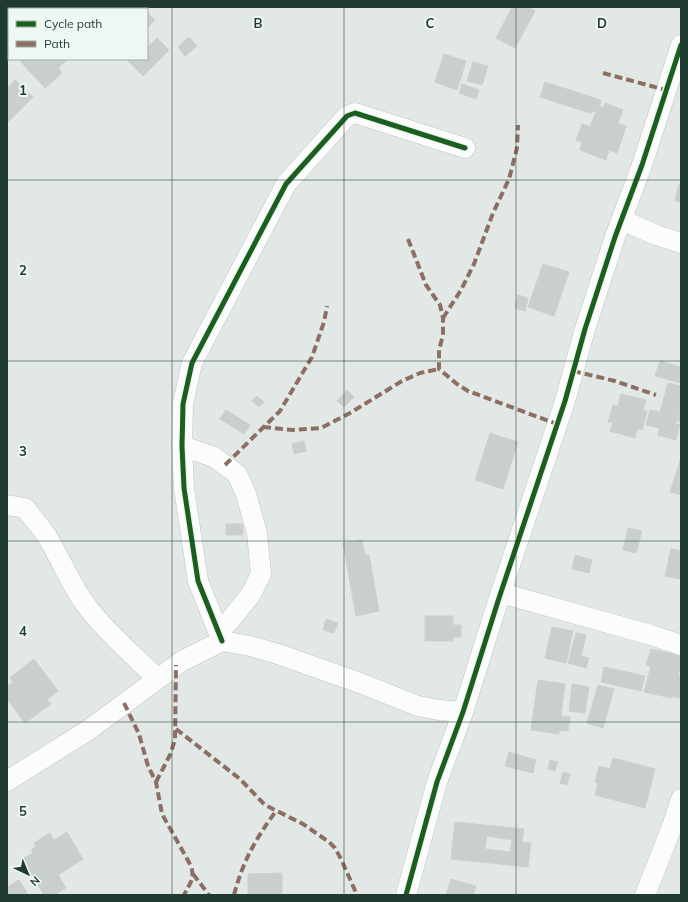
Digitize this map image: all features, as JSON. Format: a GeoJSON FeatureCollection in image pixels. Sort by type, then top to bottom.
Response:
{"type":"FeatureCollection","features":[{"type":"Feature","properties":{"kind":"street"},"geometry":{"type":"LineString","coordinates":[[406,895],[437,782],[464,712],[501,593],[555,431],[585,330],[642,165],[681,45]]}},
{"type":"Feature","properties":{"kind":"street"},"geometry":{"type":"LineString","coordinates":[[464,712],[439,710],[418,706],[278,654],[220,636],[198,581],[184,488],[182,446],[183,404],[192,363],[286,184],[346,116],[355,113],[465,148]]}},
{"type":"Feature","properties":{"kind":"street"},"geometry":{"type":"LineString","coordinates":[[622,220],[656,235],[681,243]]}},
{"type":"Feature","properties":{"kind":"street"},"geometry":{"type":"LineString","coordinates":[[7,781],[88,731],[182,661],[220,636],[251,594],[261,574],[257,533],[246,494],[237,474],[214,457],[182,446]]}},
{"type":"Feature","properties":{"kind":"street"},"geometry":{"type":"LineString","coordinates":[[7,505],[25,508],[44,533],[66,573],[88,608],[115,640],[136,657],[157,679]]}},
{"type":"Feature","properties":{"kind":"street"},"geometry":{"type":"LineString","coordinates":[[501,593],[651,635],[681,645]]}},
{"type":"Feature","properties":{"kind":"street"},"geometry":{"type":"LineString","coordinates":[[645,895],[681,799]]}},
{"type":"Feature","properties":{"kind":"building"},"geometry":{"type":"Polygon","coordinates":[[[84,7],[143,8],[85,8],[84,7]]]}},
{"type":"Feature","properties":{"kind":"building"},"geometry":{"type":"Polygon","coordinates":[[[512,7],[528,7],[535,11],[515,48],[496,38],[512,7]]]}},
{"type":"Feature","properties":{"kind":"building"},"geometry":{"type":"Polygon","coordinates":[[[148,13],[155,20],[148,27],[148,13]]]}},
{"type":"Feature","properties":{"kind":"building"},"geometry":{"type":"Polygon","coordinates":[[[189,37],[197,46],[185,56],[178,47],[189,37]]]}},
{"type":"Feature","properties":{"kind":"building"},"geometry":{"type":"Polygon","coordinates":[[[157,38],[169,50],[143,76],[127,60],[148,60],[148,47],[157,38]]]}},
{"type":"Feature","properties":{"kind":"building"},"geometry":{"type":"Polygon","coordinates":[[[444,54],[466,61],[457,90],[435,82],[444,54]]]}},
{"type":"Feature","properties":{"kind":"building"},"geometry":{"type":"Polygon","coordinates":[[[67,60],[58,68],[62,73],[45,88],[20,61],[67,60]]]}},
{"type":"Feature","properties":{"kind":"building"},"geometry":{"type":"Polygon","coordinates":[[[473,62],[488,66],[482,85],[467,81],[473,62]]]}},
{"type":"Feature","properties":{"kind":"building"},"geometry":{"type":"Polygon","coordinates":[[[15,80],[33,97],[7,123],[7,89],[15,80]]]}},
{"type":"Feature","properties":{"kind":"building"},"geometry":{"type":"Polygon","coordinates":[[[545,82],[601,100],[599,109],[590,113],[540,97],[545,82]]]}},
{"type":"Feature","properties":{"kind":"building"},"geometry":{"type":"Polygon","coordinates":[[[462,84],[479,90],[476,99],[459,93],[462,84]]]}},
{"type":"Feature","properties":{"kind":"building"},"geometry":{"type":"Polygon","coordinates":[[[605,103],[623,110],[618,123],[626,126],[617,153],[609,150],[606,160],[580,150],[582,142],[576,140],[582,124],[590,127],[598,106],[603,108],[605,103]]]}},
{"type":"Feature","properties":{"kind":"building"},"geometry":{"type":"Polygon","coordinates":[[[679,184],[681,184],[681,202],[675,201],[679,184]]]}},
{"type":"Feature","properties":{"kind":"building"},"geometry":{"type":"Polygon","coordinates":[[[543,264],[569,272],[554,316],[528,307],[543,264]]]}},
{"type":"Feature","properties":{"kind":"building"},"geometry":{"type":"Polygon","coordinates":[[[518,295],[528,298],[525,311],[515,308],[518,295]]]}},
{"type":"Feature","properties":{"kind":"building"},"geometry":{"type":"Polygon","coordinates":[[[660,361],[681,367],[681,383],[655,376],[660,361]]]}},
{"type":"Feature","properties":{"kind":"building"},"geometry":{"type":"Polygon","coordinates":[[[668,383],[681,386],[681,403],[676,421],[659,416],[668,383]]]}},
{"type":"Feature","properties":{"kind":"building"},"geometry":{"type":"Polygon","coordinates":[[[347,390],[354,397],[344,407],[337,401],[347,390]]]}},
{"type":"Feature","properties":{"kind":"building"},"geometry":{"type":"Polygon","coordinates":[[[621,394],[646,400],[643,410],[647,411],[642,430],[637,429],[635,438],[610,431],[613,423],[608,422],[613,405],[618,406],[621,394]]]}},
{"type":"Feature","properties":{"kind":"building"},"geometry":{"type":"Polygon","coordinates":[[[257,396],[264,402],[259,407],[252,401],[257,396]]]}},
{"type":"Feature","properties":{"kind":"building"},"geometry":{"type":"Polygon","coordinates":[[[681,406],[681,422],[677,421],[681,406]]]}},
{"type":"Feature","properties":{"kind":"building"},"geometry":{"type":"Polygon","coordinates":[[[226,410],[250,425],[244,434],[220,419],[226,410]]]}},
{"type":"Feature","properties":{"kind":"building"},"geometry":{"type":"Polygon","coordinates":[[[650,410],[660,412],[659,417],[676,421],[676,424],[680,425],[676,440],[658,435],[660,428],[646,425],[650,410]]]}},
{"type":"Feature","properties":{"kind":"building"},"geometry":{"type":"Polygon","coordinates":[[[490,433],[518,442],[503,489],[475,480],[490,433]]]}},
{"type":"Feature","properties":{"kind":"building"},"geometry":{"type":"Polygon","coordinates":[[[304,441],[306,451],[294,454],[292,444],[304,441]]]}},
{"type":"Feature","properties":{"kind":"building"},"geometry":{"type":"Polygon","coordinates":[[[681,458],[681,495],[670,492],[681,458]]]}},
{"type":"Feature","properties":{"kind":"building"},"geometry":{"type":"Polygon","coordinates":[[[226,524],[243,524],[243,535],[226,535],[226,524]]]}},
{"type":"Feature","properties":{"kind":"building"},"geometry":{"type":"Polygon","coordinates":[[[628,528],[642,531],[636,553],[623,550],[628,528]]]}},
{"type":"Feature","properties":{"kind":"building"},"geometry":{"type":"Polygon","coordinates":[[[362,540],[365,555],[369,555],[379,611],[356,616],[343,543],[362,540]]]}},
{"type":"Feature","properties":{"kind":"building"},"geometry":{"type":"Polygon","coordinates":[[[671,549],[681,551],[681,579],[665,576],[671,549]]]}},
{"type":"Feature","properties":{"kind":"building"},"geometry":{"type":"Polygon","coordinates":[[[575,555],[592,560],[589,573],[572,569],[575,555]]]}},
{"type":"Feature","properties":{"kind":"building"},"geometry":{"type":"Polygon","coordinates":[[[425,616],[453,616],[453,625],[461,625],[461,637],[453,637],[453,641],[425,641],[425,616]]]}},
{"type":"Feature","properties":{"kind":"building"},"geometry":{"type":"Polygon","coordinates":[[[326,619],[338,623],[334,633],[323,630],[326,619]]]}},
{"type":"Feature","properties":{"kind":"building"},"geometry":{"type":"Polygon","coordinates":[[[552,627],[573,631],[566,663],[545,658],[552,627]]]}},
{"type":"Feature","properties":{"kind":"building"},"geometry":{"type":"Polygon","coordinates":[[[576,633],[586,635],[581,656],[589,658],[586,668],[568,663],[576,633]]]}},
{"type":"Feature","properties":{"kind":"building"},"geometry":{"type":"Polygon","coordinates":[[[651,649],[681,656],[681,666],[678,676],[681,677],[680,698],[672,696],[672,698],[644,692],[651,666],[646,665],[651,649]]]}},
{"type":"Feature","properties":{"kind":"building"},"geometry":{"type":"Polygon","coordinates":[[[34,659],[58,691],[47,699],[51,704],[25,723],[7,699],[7,686],[13,682],[10,678],[34,659]]]}},
{"type":"Feature","properties":{"kind":"building"},"geometry":{"type":"Polygon","coordinates":[[[604,667],[645,676],[641,691],[601,682],[604,667]]]}},
{"type":"Feature","properties":{"kind":"building"},"geometry":{"type":"Polygon","coordinates":[[[538,680],[565,684],[561,716],[570,717],[568,731],[559,730],[559,734],[531,730],[538,680]]]}},
{"type":"Feature","properties":{"kind":"building"},"geometry":{"type":"Polygon","coordinates":[[[572,684],[589,687],[585,713],[569,711],[572,684]]]}},
{"type":"Feature","properties":{"kind":"building"},"geometry":{"type":"Polygon","coordinates":[[[598,685],[614,689],[603,728],[587,723],[598,685]]]}},
{"type":"Feature","properties":{"kind":"building"},"geometry":{"type":"Polygon","coordinates":[[[509,752],[536,760],[533,773],[505,766],[509,752]]]}},
{"type":"Feature","properties":{"kind":"building"},"geometry":{"type":"Polygon","coordinates":[[[613,758],[655,769],[645,808],[595,795],[598,783],[595,782],[599,766],[610,769],[613,758]]]}},
{"type":"Feature","properties":{"kind":"building"},"geometry":{"type":"Polygon","coordinates":[[[550,760],[558,762],[555,771],[548,769],[550,760]]]}},
{"type":"Feature","properties":{"kind":"building"},"geometry":{"type":"Polygon","coordinates":[[[563,772],[570,774],[567,785],[560,783],[563,772]]]}},
{"type":"Feature","properties":{"kind":"building"},"geometry":{"type":"Polygon","coordinates":[[[455,822],[524,829],[522,842],[531,843],[528,867],[451,859],[455,822]],[[487,836],[485,849],[510,852],[512,840],[487,836]]]}},
{"type":"Feature","properties":{"kind":"building"},"geometry":{"type":"Polygon","coordinates":[[[67,832],[83,859],[58,875],[66,888],[54,895],[44,895],[22,859],[33,853],[31,850],[36,846],[34,843],[50,833],[54,840],[67,832]]]}},
{"type":"Feature","properties":{"kind":"building"},"geometry":{"type":"Polygon","coordinates":[[[282,873],[282,895],[248,895],[248,874],[282,873]]]}},
{"type":"Feature","properties":{"kind":"building"},"geometry":{"type":"Polygon","coordinates":[[[451,879],[476,886],[473,895],[446,895],[451,879]]]}},
{"type":"Feature","properties":{"kind":"building"},"geometry":{"type":"Polygon","coordinates":[[[19,880],[27,893],[24,895],[7,895],[7,887],[19,880]]]}},
{"type":"Feature","properties":{"kind":"marked path"},"geometry":{"type":"LineString","coordinates":[[603,73],[666,90]]}},
{"type":"Feature","properties":{"kind":"marked path"},"geometry":{"type":"LineString","coordinates":[[443,318],[461,290],[474,264],[493,213],[509,179],[517,148],[518,125]]}},
{"type":"Feature","properties":{"kind":"marked path"},"geometry":{"type":"LineString","coordinates":[[408,239],[426,285],[440,305],[443,318],[443,335],[439,350],[439,369],[468,391],[557,424]]}},
{"type":"Feature","properties":{"kind":"marked path"},"geometry":{"type":"LineString","coordinates":[[225,465],[280,411],[312,357],[324,322],[327,306]]}},
{"type":"Feature","properties":{"kind":"marked path"},"geometry":{"type":"LineString","coordinates":[[263,427],[293,430],[321,428],[350,413],[402,381],[420,373],[439,369]]}},
{"type":"Feature","properties":{"kind":"marked path"},"geometry":{"type":"LineString","coordinates":[[573,371],[615,381],[656,395]]}},
{"type":"Feature","properties":{"kind":"marked path"},"geometry":{"type":"LineString","coordinates":[[156,782],[170,755],[175,740],[176,665]]}},
{"type":"Feature","properties":{"kind":"marked path"},"geometry":{"type":"LineString","coordinates":[[124,703],[139,734],[148,766],[156,782],[162,814],[191,866],[192,878],[184,895]]}},
{"type":"Feature","properties":{"kind":"marked path"},"geometry":{"type":"LineString","coordinates":[[176,729],[240,779],[265,805],[303,824],[329,842],[335,848],[341,859],[357,895]]}},
{"type":"Feature","properties":{"kind":"marked path"},"geometry":{"type":"LineString","coordinates":[[234,895],[241,872],[250,851],[276,811]]}},
{"type":"Feature","properties":{"kind":"marked path"},"geometry":{"type":"LineString","coordinates":[[193,874],[209,895]]}},
{"type":"Feature","properties":{"kind":"cycle path"},"geometry":{"type":"LineString","coordinates":[[406,895],[437,782],[463,712],[499,598],[565,401],[585,329],[615,237],[642,165],[681,45]]}},
{"type":"Feature","properties":{"kind":"cycle path"},"geometry":{"type":"LineString","coordinates":[[222,641],[198,581],[184,488],[182,446],[183,404],[192,363],[286,184],[347,116],[355,113],[465,148]]}}]}
